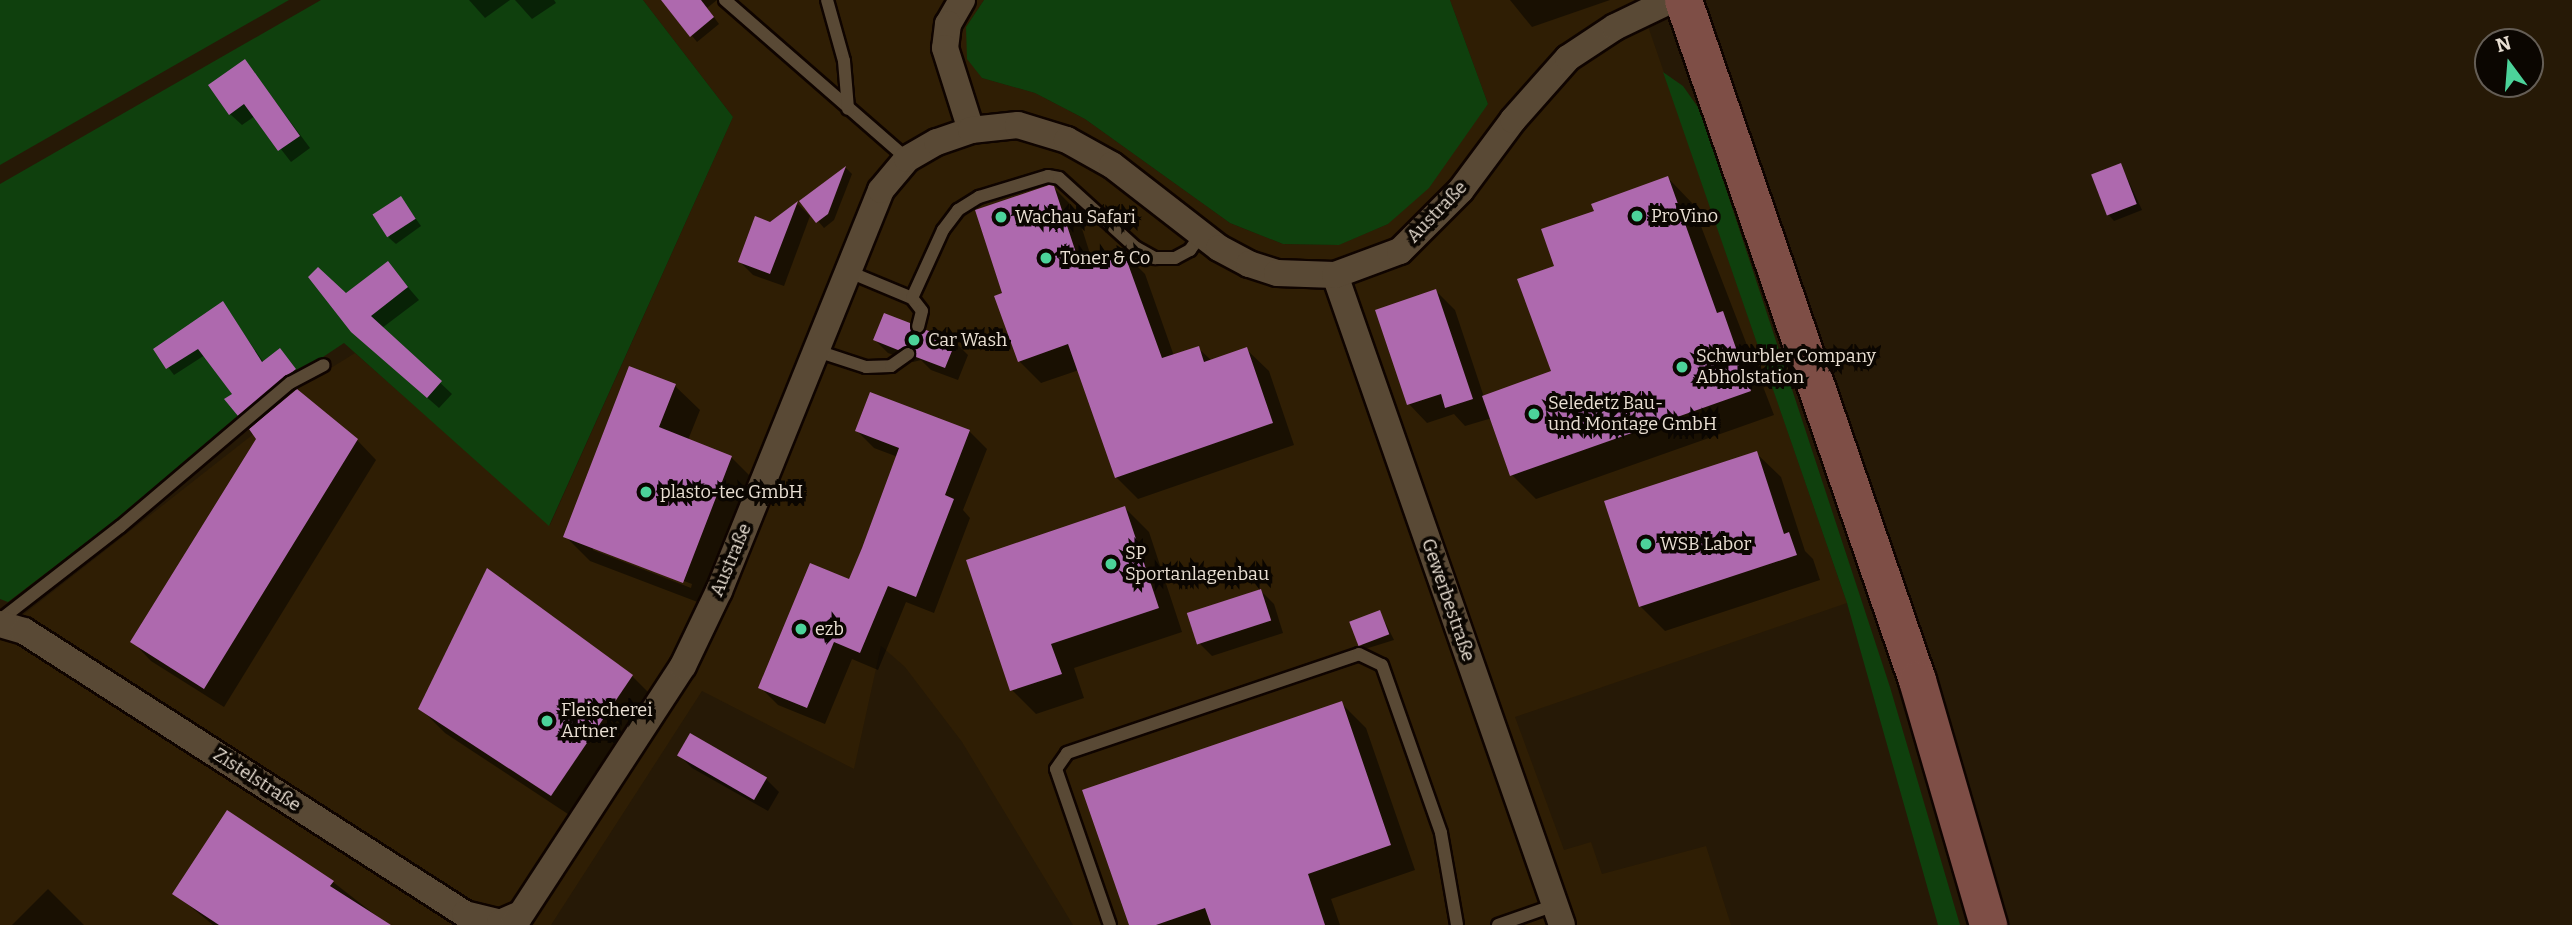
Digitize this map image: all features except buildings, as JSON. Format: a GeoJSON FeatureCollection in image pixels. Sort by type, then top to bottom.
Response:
{"type":"FeatureCollection","features":[{"type":"Feature","properties":{"kind":"main road"},"geometry":{"type":"LineString","coordinates":[[1683,0],[1917,680],[1988,925]]}},
{"type":"Feature","properties":{"kind":"street"},"geometry":{"type":"LineString","coordinates":[[962,0],[948,24],[945,48],[971,130]]}},
{"type":"Feature","properties":{"kind":"street","name":"Austraße"},"geometry":{"type":"LineString","coordinates":[[515,921],[683,666],[719,591],[814,349],[881,190],[907,159],[937,142],[971,130],[1018,125],[1067,140],[1112,165],[1201,234],[1249,264],[1268,270],[1335,275],[1400,251],[1461,190],[1513,120],[1568,58],[1615,27],[1671,0]]}},
{"type":"Feature","properties":{"kind":"street","name":"Gewerbestraße"},"geometry":{"type":"LineString","coordinates":[[1335,275],[1559,915]]}},
{"type":"Feature","properties":{"kind":"street","name":"Zistelstraße"},"geometry":{"type":"LineString","coordinates":[[0,622],[24,631],[465,914],[500,923],[515,921]]}},
{"type":"Feature","properties":{"kind":"lane"},"geometry":{"type":"LineString","coordinates":[[725,0],[907,159]]}},
{"type":"Feature","properties":{"kind":"lane"},"geometry":{"type":"LineString","coordinates":[[827,0],[844,61],[848,108]]}},
{"type":"Feature","properties":{"kind":"lane"},"geometry":{"type":"LineString","coordinates":[[912,298],[943,230],[958,210],[979,197],[1048,176],[1059,178],[1135,247],[1155,258],[1175,258],[1189,250],[1201,234]]}},
{"type":"Feature","properties":{"kind":"lane"},"geometry":{"type":"LineString","coordinates":[[847,271],[912,298],[922,311],[918,327]]}},
{"type":"Feature","properties":{"kind":"lane"},"geometry":{"type":"LineString","coordinates":[[814,349],[866,367],[891,366],[908,354]]}},
{"type":"Feature","properties":{"kind":"lane"},"geometry":{"type":"LineString","coordinates":[[0,622],[120,527],[290,383],[324,365]]}},
{"type":"Feature","properties":{"kind":"lane"},"geometry":{"type":"LineString","coordinates":[[1110,925],[1056,769],[1067,753],[1359,654],[1382,665],[1441,833],[1457,925]]}},
{"type":"Feature","properties":{"kind":"lane"},"geometry":{"type":"LineString","coordinates":[[1498,925],[1559,915]]}},
{"type":"Feature","properties":{"kind":"shaded area"},"geometry":{"type":"Polygon","coordinates":[[[643,0],[984,0],[966,27],[982,78],[1035,93],[1085,119],[1230,223],[1283,244],[1338,245],[1388,224],[1488,104],[1450,0],[1639,0],[1847,603],[1515,717],[1564,850],[1591,842],[1602,874],[1706,846],[1731,925],[1073,925],[962,742],[905,667],[881,646],[854,769],[702,691],[551,925],[0,925],[0,633],[265,425],[297,389],[355,353],[550,525],[733,117],[643,0]]]}},
{"type":"Feature","properties":{"kind":"green space"},"geometry":{"type":"Polygon","coordinates":[[[0,0],[289,0],[0,165],[0,0]]]}},
{"type":"Feature","properties":{"kind":"green space"},"geometry":{"type":"Polygon","coordinates":[[[321,0],[643,0],[733,117],[549,526],[344,343],[251,405],[116,520],[8,602],[0,599],[0,184],[321,0]]]}},
{"type":"Feature","properties":{"kind":"green space"},"geometry":{"type":"Polygon","coordinates":[[[984,0],[1450,0],[1488,104],[1429,188],[1388,224],[1339,245],[1283,244],[1230,223],[1085,119],[1035,93],[982,78],[967,59],[966,27],[984,0]]]}},
{"type":"Feature","properties":{"kind":"green space"},"geometry":{"type":"Polygon","coordinates":[[[1663,72],[1683,86],[1700,110],[1890,687],[1960,925],[1938,925],[1847,603],[1663,72]]]}},
{"type":"Feature","properties":{"kind":"place","name":"ProVino"},"geometry":{"type":"Point","coordinates":[1637,216]}},
{"type":"Feature","properties":{"kind":"place","name":"Wachau Safari"},"geometry":{"type":"Point","coordinates":[1001,217]}},
{"type":"Feature","properties":{"kind":"place","name":"Toner & Co"},"geometry":{"type":"Point","coordinates":[1046,258]}},
{"type":"Feature","properties":{"kind":"place","name":"Car Wash"},"geometry":{"type":"Point","coordinates":[914,340]}},
{"type":"Feature","properties":{"kind":"place","name":"Schwurbler Company Abholstation"},"geometry":{"type":"Point","coordinates":[1682,367]}},
{"type":"Feature","properties":{"kind":"place","name":"Seledetz Bau- und Montage GmbH"},"geometry":{"type":"Point","coordinates":[1534,414]}},
{"type":"Feature","properties":{"kind":"place","name":"plasto-tec GmbH"},"geometry":{"type":"Point","coordinates":[646,492]}},
{"type":"Feature","properties":{"kind":"place","name":"WSB Labor"},"geometry":{"type":"Point","coordinates":[1646,544]}},
{"type":"Feature","properties":{"kind":"place","name":"SP Sportanlagenbau"},"geometry":{"type":"Point","coordinates":[1111,564]}},
{"type":"Feature","properties":{"kind":"place","name":"ezb"},"geometry":{"type":"Point","coordinates":[801,629]}},
{"type":"Feature","properties":{"kind":"place","name":"Fleischerei Artner"},"geometry":{"type":"Point","coordinates":[547,721]}}]}
